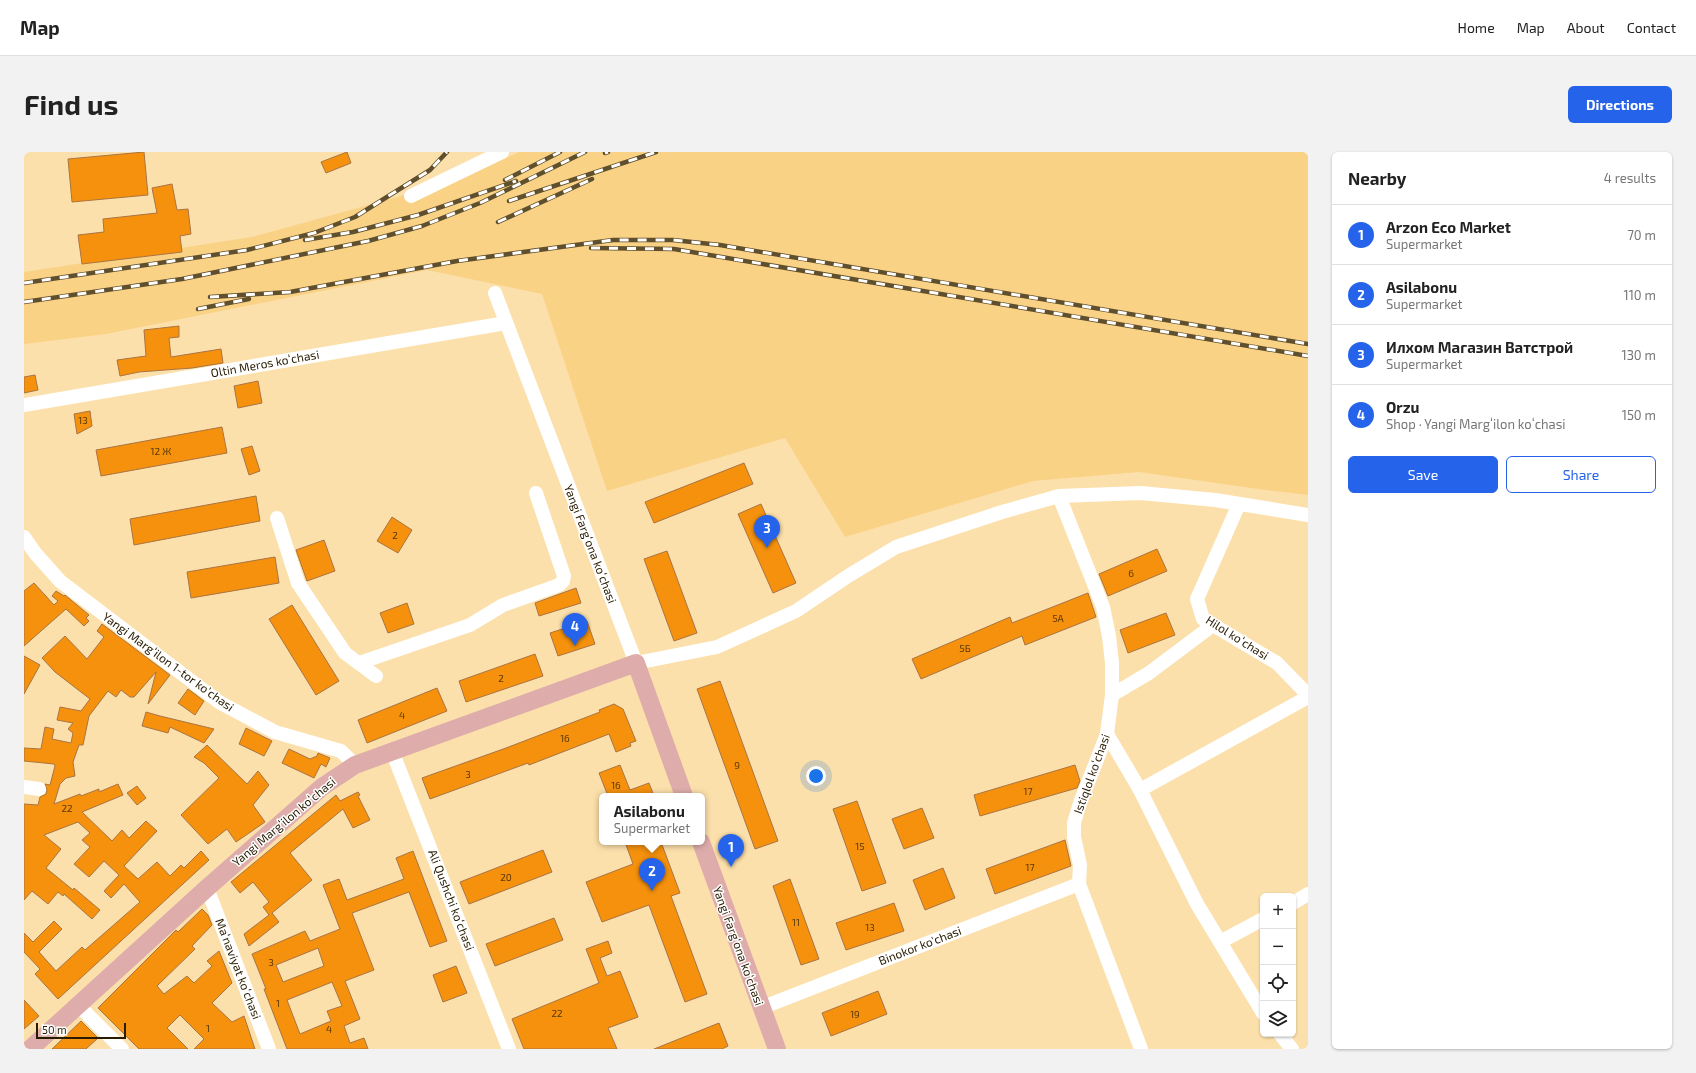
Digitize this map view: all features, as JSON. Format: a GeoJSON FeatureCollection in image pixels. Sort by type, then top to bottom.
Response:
{"type":"FeatureCollection","features":[{"type":"Feature","properties":{"kind":"main road","name":"Yangi Margʻilon koʻchasi"},"geometry":{"type":"LineString","coordinates":[[30,1049],[207,888],[322,787],[355,765],[636,663]]}},
{"type":"Feature","properties":{"kind":"main road","name":"Yangi Fargʻona koʻchasi"},"geometry":{"type":"LineString","coordinates":[[636,663],[683,793]]}},
{"type":"Feature","properties":{"kind":"main road","name":"Yangi Fargʻona koʻchasi"},"geometry":{"type":"LineString","coordinates":[[702,845],[777,1049]]}},
{"type":"Feature","properties":{"kind":"street"},"geometry":{"type":"LineString","coordinates":[[411,196],[502,152]]}},
{"type":"Feature","properties":{"kind":"street","name":"Yangi Fargʻona koʻchasi"},"geometry":{"type":"LineString","coordinates":[[495,293],[636,663]]}},
{"type":"Feature","properties":{"kind":"street","name":"Oltin Meros koʻchasi"},"geometry":{"type":"LineString","coordinates":[[24,405],[506,323]]}},
{"type":"Feature","properties":{"kind":"street"},"geometry":{"type":"LineString","coordinates":[[359,663],[470,625],[503,605],[559,585],[563,581],[564,576],[536,493]]}},
{"type":"Feature","properties":{"kind":"street"},"geometry":{"type":"LineString","coordinates":[[636,663],[717,648],[796,611],[848,576],[896,547],[1002,512],[1059,496],[1141,493],[1239,504],[1308,515]]}},
{"type":"Feature","properties":{"kind":"street","name":"Istiqlol koʻchasi"},"geometry":{"type":"LineString","coordinates":[[1059,496],[1103,607],[1110,642],[1112,663],[1112,695],[1107,734],[1080,803],[1074,823],[1074,837],[1080,865],[1079,884],[1141,1049]]}},
{"type":"Feature","properties":{"kind":"street","name":"Hilol koʻchasi"},"geometry":{"type":"LineString","coordinates":[[1239,504],[1197,599],[1203,619],[1277,663],[1308,696]]}},
{"type":"Feature","properties":{"kind":"street"},"geometry":{"type":"LineString","coordinates":[[277,518],[298,583],[345,653],[376,676]]}},
{"type":"Feature","properties":{"kind":"street","name":"Yangi Margʻilon 1-tor koʼchasi"},"geometry":{"type":"LineString","coordinates":[[24,537],[35,553],[60,582],[219,702],[275,732],[341,752],[355,765]]}},
{"type":"Feature","properties":{"kind":"street"},"geometry":{"type":"LineString","coordinates":[[1112,695],[1149,673],[1213,625]]}},
{"type":"Feature","properties":{"kind":"street"},"geometry":{"type":"LineString","coordinates":[[1140,790],[1308,696]]}},
{"type":"Feature","properties":{"kind":"street"},"geometry":{"type":"LineString","coordinates":[[1107,734],[1140,790],[1197,904],[1260,1008]]}},
{"type":"Feature","properties":{"kind":"street","name":"Ali Qushchi koʻchasi"},"geometry":{"type":"LineString","coordinates":[[392,751],[509,1049]]}},
{"type":"Feature","properties":{"kind":"street"},"geometry":{"type":"LineString","coordinates":[[24,787],[39,789]]}},
{"type":"Feature","properties":{"kind":"street","name":"Binokor ko'chasi"},"geometry":{"type":"LineString","coordinates":[[761,1008],[1079,884]]}},
{"type":"Feature","properties":{"kind":"street","name":"Maʻnaviyat koʻchasi"},"geometry":{"type":"LineString","coordinates":[[207,888],[269,1049]]}},
{"type":"Feature","properties":{"kind":"street"},"geometry":{"type":"LineString","coordinates":[[1296,900],[1308,894]]}},
{"type":"Feature","properties":{"kind":"street"},"geometry":{"type":"LineString","coordinates":[[1220,942],[1260,921]]}},
{"type":"Feature","properties":{"kind":"street"},"geometry":{"type":"LineString","coordinates":[[78,1005],[122,1049]]}},
{"type":"Feature","properties":{"kind":"street"},"geometry":{"type":"LineString","coordinates":[[1282,1037],[1292,1049]]}},
{"type":"Feature","properties":{"kind":"shaded area"},"geometry":{"type":"Polygon","coordinates":[[[519,152],[1308,152],[1308,495],[1139,472],[1033,481],[845,537],[785,438],[607,491],[542,294],[427,270],[106,334],[24,344],[24,272],[252,237],[459,180],[519,152]]]}},
{"type":"Feature","properties":{"kind":"building"},"geometry":{"type":"Polygon","coordinates":[[[144,152],[148,195],[72,202],[68,159],[144,152]]]}},
{"type":"Feature","properties":{"kind":"building"},"geometry":{"type":"Polygon","coordinates":[[[347,152],[351,163],[326,173],[321,162],[347,152]]]}},
{"type":"Feature","properties":{"kind":"building"},"geometry":{"type":"Polygon","coordinates":[[[172,184],[177,210],[188,209],[191,234],[180,236],[182,252],[82,264],[78,235],[104,232],[103,219],[157,213],[152,188],[172,184]]]}},
{"type":"Feature","properties":{"kind":"building"},"geometry":{"type":"Polygon","coordinates":[[[179,326],[179,337],[169,338],[171,357],[221,349],[223,363],[192,368],[139,372],[120,376],[117,360],[146,356],[144,330],[179,326]]]}},
{"type":"Feature","properties":{"kind":"building"},"geometry":{"type":"Polygon","coordinates":[[[35,375],[38,390],[24,393],[24,377],[35,375]]]}},
{"type":"Feature","properties":{"kind":"building"},"geometry":{"type":"Polygon","coordinates":[[[258,381],[262,403],[238,408],[234,386],[258,381]]]}},
{"type":"Feature","properties":{"kind":"building"},"geometry":{"type":"Polygon","coordinates":[[[90,411],[92,426],[77,434],[74,414],[90,411]]]}},
{"type":"Feature","properties":{"kind":"building"},"geometry":{"type":"Polygon","coordinates":[[[222,427],[227,453],[101,476],[96,450],[222,427]]]}},
{"type":"Feature","properties":{"kind":"building"},"geometry":{"type":"Polygon","coordinates":[[[252,446],[260,471],[249,475],[241,449],[252,446]]]}},
{"type":"Feature","properties":{"kind":"building"},"geometry":{"type":"Polygon","coordinates":[[[744,463],[753,484],[654,523],[645,502],[744,463]]]}},
{"type":"Feature","properties":{"kind":"building"},"geometry":{"type":"Polygon","coordinates":[[[256,496],[260,521],[134,545],[130,519],[256,496]]]}},
{"type":"Feature","properties":{"kind":"building"},"geometry":{"type":"Polygon","coordinates":[[[761,504],[796,583],[773,593],[738,514],[761,504]]]}},
{"type":"Feature","properties":{"kind":"building"},"geometry":{"type":"Polygon","coordinates":[[[392,517],[412,530],[398,553],[377,541],[392,517]]]}},
{"type":"Feature","properties":{"kind":"building"},"geometry":{"type":"Polygon","coordinates":[[[324,540],[335,571],[307,581],[296,550],[324,540]]]}},
{"type":"Feature","properties":{"kind":"building"},"geometry":{"type":"Polygon","coordinates":[[[1157,549],[1167,571],[1108,596],[1099,574],[1157,549]]]}},
{"type":"Feature","properties":{"kind":"building"},"geometry":{"type":"Polygon","coordinates":[[[667,551],[697,633],[674,641],[644,559],[667,551]]]}},
{"type":"Feature","properties":{"kind":"building"},"geometry":{"type":"Polygon","coordinates":[[[275,557],[279,583],[191,598],[187,572],[275,557]]]}},
{"type":"Feature","properties":{"kind":"building"},"geometry":{"type":"Polygon","coordinates":[[[34,583],[54,605],[58,601],[52,596],[56,591],[64,596],[65,595],[89,615],[86,618],[89,621],[84,626],[66,609],[24,646],[24,591],[34,583]]]}},
{"type":"Feature","properties":{"kind":"building"},"geometry":{"type":"Polygon","coordinates":[[[576,588],[581,603],[539,616],[535,603],[576,588]]]}},
{"type":"Feature","properties":{"kind":"building"},"geometry":{"type":"Polygon","coordinates":[[[1088,593],[1096,617],[1025,645],[1022,636],[921,679],[912,659],[1010,617],[1012,623],[1088,593]]]}},
{"type":"Feature","properties":{"kind":"building"},"geometry":{"type":"Polygon","coordinates":[[[407,603],[414,624],[388,633],[380,613],[407,603]]]}},
{"type":"Feature","properties":{"kind":"building"},"geometry":{"type":"Polygon","coordinates":[[[292,605],[339,681],[316,695],[269,619],[292,605]]]}},
{"type":"Feature","properties":{"kind":"building"},"geometry":{"type":"Polygon","coordinates":[[[1166,613],[1175,635],[1128,653],[1120,630],[1166,613]]]}},
{"type":"Feature","properties":{"kind":"building"},"geometry":{"type":"Polygon","coordinates":[[[587,621],[595,644],[558,656],[550,633],[587,621]]]}},
{"type":"Feature","properties":{"kind":"building"},"geometry":{"type":"Polygon","coordinates":[[[102,624],[170,675],[148,704],[156,672],[134,697],[130,697],[121,690],[116,697],[108,691],[89,716],[83,745],[79,745],[73,762],[75,776],[66,778],[60,784],[54,804],[80,794],[81,796],[99,789],[99,792],[118,784],[123,795],[82,812],[112,841],[122,830],[129,838],[146,821],[157,831],[124,866],[138,879],[157,862],[170,876],[181,865],[184,868],[201,851],[209,860],[58,999],[35,974],[40,969],[24,952],[24,933],[33,942],[54,921],[62,929],[39,952],[56,971],[82,947],[85,950],[140,902],[124,884],[111,898],[104,891],[119,875],[104,861],[89,877],[74,864],[90,847],[82,840],[90,833],[78,822],[44,835],[61,849],[46,868],[73,890],[74,888],[100,910],[92,919],[64,894],[63,896],[58,892],[48,904],[32,891],[24,900],[24,804],[38,805],[40,797],[46,794],[47,790],[45,784],[50,785],[55,766],[54,764],[24,761],[24,748],[41,749],[45,727],[54,729],[52,739],[71,743],[73,733],[68,729],[73,723],[57,720],[60,707],[81,711],[90,699],[55,672],[42,658],[65,636],[87,659],[104,637],[97,631],[102,624]]]}},
{"type":"Feature","properties":{"kind":"building"},"geometry":{"type":"Polygon","coordinates":[[[535,654],[543,676],[466,702],[459,681],[535,654]]]}},
{"type":"Feature","properties":{"kind":"building"},"geometry":{"type":"Polygon","coordinates":[[[24,656],[40,665],[24,694],[24,656]]]}},
{"type":"Feature","properties":{"kind":"building"},"geometry":{"type":"Polygon","coordinates":[[[720,681],[778,841],[755,849],[697,689],[720,681]]]}},
{"type":"Feature","properties":{"kind":"building"},"geometry":{"type":"Polygon","coordinates":[[[437,688],[447,711],[367,743],[358,720],[437,688]]]}},
{"type":"Feature","properties":{"kind":"building"},"geometry":{"type":"Polygon","coordinates":[[[188,689],[204,701],[195,715],[178,703],[188,689]]]}},
{"type":"Feature","properties":{"kind":"building"},"geometry":{"type":"Polygon","coordinates":[[[614,704],[623,709],[636,741],[630,743],[631,746],[616,752],[609,734],[529,765],[528,763],[430,799],[422,778],[600,712],[599,710],[614,704]]]}},
{"type":"Feature","properties":{"kind":"building"},"geometry":{"type":"Polygon","coordinates":[[[146,712],[214,729],[204,743],[170,727],[168,733],[142,726],[146,712]]]}},
{"type":"Feature","properties":{"kind":"building"},"geometry":{"type":"Polygon","coordinates":[[[246,728],[272,741],[264,756],[239,744],[246,728]]]}},
{"type":"Feature","properties":{"kind":"building"},"geometry":{"type":"Polygon","coordinates":[[[207,745],[247,784],[258,771],[269,785],[253,805],[265,822],[236,842],[227,829],[208,844],[181,815],[219,778],[204,763],[194,757],[207,745]]]}},
{"type":"Feature","properties":{"kind":"building"},"geometry":{"type":"Polygon","coordinates":[[[289,749],[310,759],[317,756],[318,753],[330,758],[326,767],[321,764],[314,778],[282,763],[289,749]]]}},
{"type":"Feature","properties":{"kind":"building"},"geometry":{"type":"Polygon","coordinates":[[[620,765],[630,790],[649,783],[653,793],[607,793],[599,773],[620,765]]]}},
{"type":"Feature","properties":{"kind":"building"},"geometry":{"type":"Polygon","coordinates":[[[1075,765],[1080,781],[1077,788],[980,816],[974,795],[1075,765]]]}},
{"type":"Feature","properties":{"kind":"building"},"geometry":{"type":"Polygon","coordinates":[[[137,786],[146,798],[137,805],[127,793],[137,786]]]}},
{"type":"Feature","properties":{"kind":"building"},"geometry":{"type":"Polygon","coordinates":[[[358,792],[360,795],[358,796],[370,820],[353,828],[343,809],[290,853],[312,880],[272,913],[279,922],[249,946],[244,934],[269,915],[263,907],[269,902],[253,882],[240,893],[231,882],[336,795],[340,801],[358,792]]]}},
{"type":"Feature","properties":{"kind":"building"},"geometry":{"type":"Polygon","coordinates":[[[857,801],[886,883],[862,891],[833,809],[857,801]]]}},
{"type":"Feature","properties":{"kind":"building"},"geometry":{"type":"Polygon","coordinates":[[[922,808],[934,838],[904,849],[892,819],[922,808]]]}},
{"type":"Feature","properties":{"kind":"building"},"geometry":{"type":"Polygon","coordinates":[[[1065,840],[1071,866],[995,894],[986,869],[1065,840]]]}},
{"type":"Feature","properties":{"kind":"building"},"geometry":{"type":"Polygon","coordinates":[[[626,845],[662,845],[680,893],[671,896],[707,994],[685,1002],[649,905],[602,922],[586,882],[633,864],[626,845]]]}},
{"type":"Feature","properties":{"kind":"building"},"geometry":{"type":"Polygon","coordinates":[[[543,850],[552,872],[469,904],[460,882],[543,850]]]}},
{"type":"Feature","properties":{"kind":"building"},"geometry":{"type":"Polygon","coordinates":[[[413,851],[447,941],[430,947],[409,892],[352,913],[374,970],[345,981],[360,1019],[344,1026],[350,1043],[364,1038],[368,1049],[287,1049],[252,954],[305,931],[310,941],[340,929],[323,885],[339,879],[347,900],[404,879],[396,858],[413,851]],[[318,948],[276,965],[283,982],[324,966],[318,948]],[[332,982],[287,1000],[300,1034],[331,1021],[327,1011],[342,1006],[332,982]]]}},
{"type":"Feature","properties":{"kind":"building"},"geometry":{"type":"Polygon","coordinates":[[[943,868],[955,898],[925,910],[913,880],[943,868]]]}},
{"type":"Feature","properties":{"kind":"building"},"geometry":{"type":"Polygon","coordinates":[[[790,879],[819,959],[801,965],[773,886],[790,879]]]}},
{"type":"Feature","properties":{"kind":"building"},"geometry":{"type":"Polygon","coordinates":[[[894,903],[904,931],[846,950],[836,923],[894,903]]]}},
{"type":"Feature","properties":{"kind":"building"},"geometry":{"type":"Polygon","coordinates":[[[202,909],[208,915],[212,925],[192,946],[195,949],[157,986],[164,994],[187,976],[194,983],[212,966],[207,961],[219,951],[232,983],[212,1003],[232,1022],[244,1016],[255,1049],[194,1049],[204,1039],[180,1015],[167,1028],[188,1049],[139,1049],[98,1008],[176,930],[178,932],[202,909]]]}},
{"type":"Feature","properties":{"kind":"building"},"geometry":{"type":"Polygon","coordinates":[[[554,918],[563,940],[495,966],[486,944],[554,918]]]}},
{"type":"Feature","properties":{"kind":"building"},"geometry":{"type":"Polygon","coordinates":[[[608,941],[612,953],[600,958],[607,976],[620,971],[638,1017],[608,1028],[617,1049],[524,1049],[512,1019],[599,983],[586,949],[608,941]]]}},
{"type":"Feature","properties":{"kind":"building"},"geometry":{"type":"Polygon","coordinates":[[[456,966],[467,993],[443,1002],[433,975],[456,966]]]}},
{"type":"Feature","properties":{"kind":"building"},"geometry":{"type":"Polygon","coordinates":[[[878,991],[887,1014],[831,1036],[822,1013],[878,991]]]}},
{"type":"Feature","properties":{"kind":"building"},"geometry":{"type":"Polygon","coordinates":[[[24,1000],[39,1016],[24,1029],[24,1000]]]}},
{"type":"Feature","properties":{"kind":"building"},"geometry":{"type":"Polygon","coordinates":[[[81,1021],[98,1038],[86,1049],[52,1049],[81,1021]]]}},
{"type":"Feature","properties":{"kind":"building"},"geometry":{"type":"Polygon","coordinates":[[[719,1023],[728,1046],[722,1049],[654,1049],[719,1023]]]}},
{"type":"Feature","properties":{"kind":"railway"},"geometry":{"type":"LineString","coordinates":[[24,283],[247,250],[314,233],[355,217],[430,170],[447,152]]}},
{"type":"Feature","properties":{"kind":"railway"},"geometry":{"type":"LineString","coordinates":[[505,180],[560,152]]}},
{"type":"Feature","properties":{"kind":"railway"},"geometry":{"type":"LineString","coordinates":[[24,302],[182,279],[368,241],[422,226],[480,203],[585,152]]}},
{"type":"Feature","properties":{"kind":"railway"},"geometry":{"type":"LineString","coordinates":[[509,201],[656,152]]}},
{"type":"Feature","properties":{"kind":"railway"},"geometry":{"type":"LineString","coordinates":[[498,222],[592,179]]}},
{"type":"Feature","properties":{"kind":"railway"},"geometry":{"type":"LineString","coordinates":[[305,240],[353,232],[418,215],[516,181]]}},
{"type":"Feature","properties":{"kind":"railway"},"geometry":{"type":"LineString","coordinates":[[210,297],[290,292],[457,261],[613,240],[673,240],[720,245],[1308,344]]}},
{"type":"Feature","properties":{"kind":"railway"},"geometry":{"type":"LineString","coordinates":[[591,248],[674,249],[1308,356]]}},
{"type":"Feature","properties":{"kind":"railway"},"geometry":{"type":"LineString","coordinates":[[198,309],[249,299]]}},
{"type":"Feature","properties":{"kind":"place","name":"Илхом Магазин Ватстрой"},"geometry":{"type":"Point","coordinates":[767,548]}},
{"type":"Feature","properties":{"kind":"place","name":"Orzu"},"geometry":{"type":"Point","coordinates":[575,646]}},
{"type":"Feature","properties":{"kind":"place","name":"Arzon Eco Market"},"geometry":{"type":"Point","coordinates":[731,867]}},
{"type":"Feature","properties":{"kind":"place","name":"Asilabonu"},"geometry":{"type":"Point","coordinates":[652,891]}}]}
